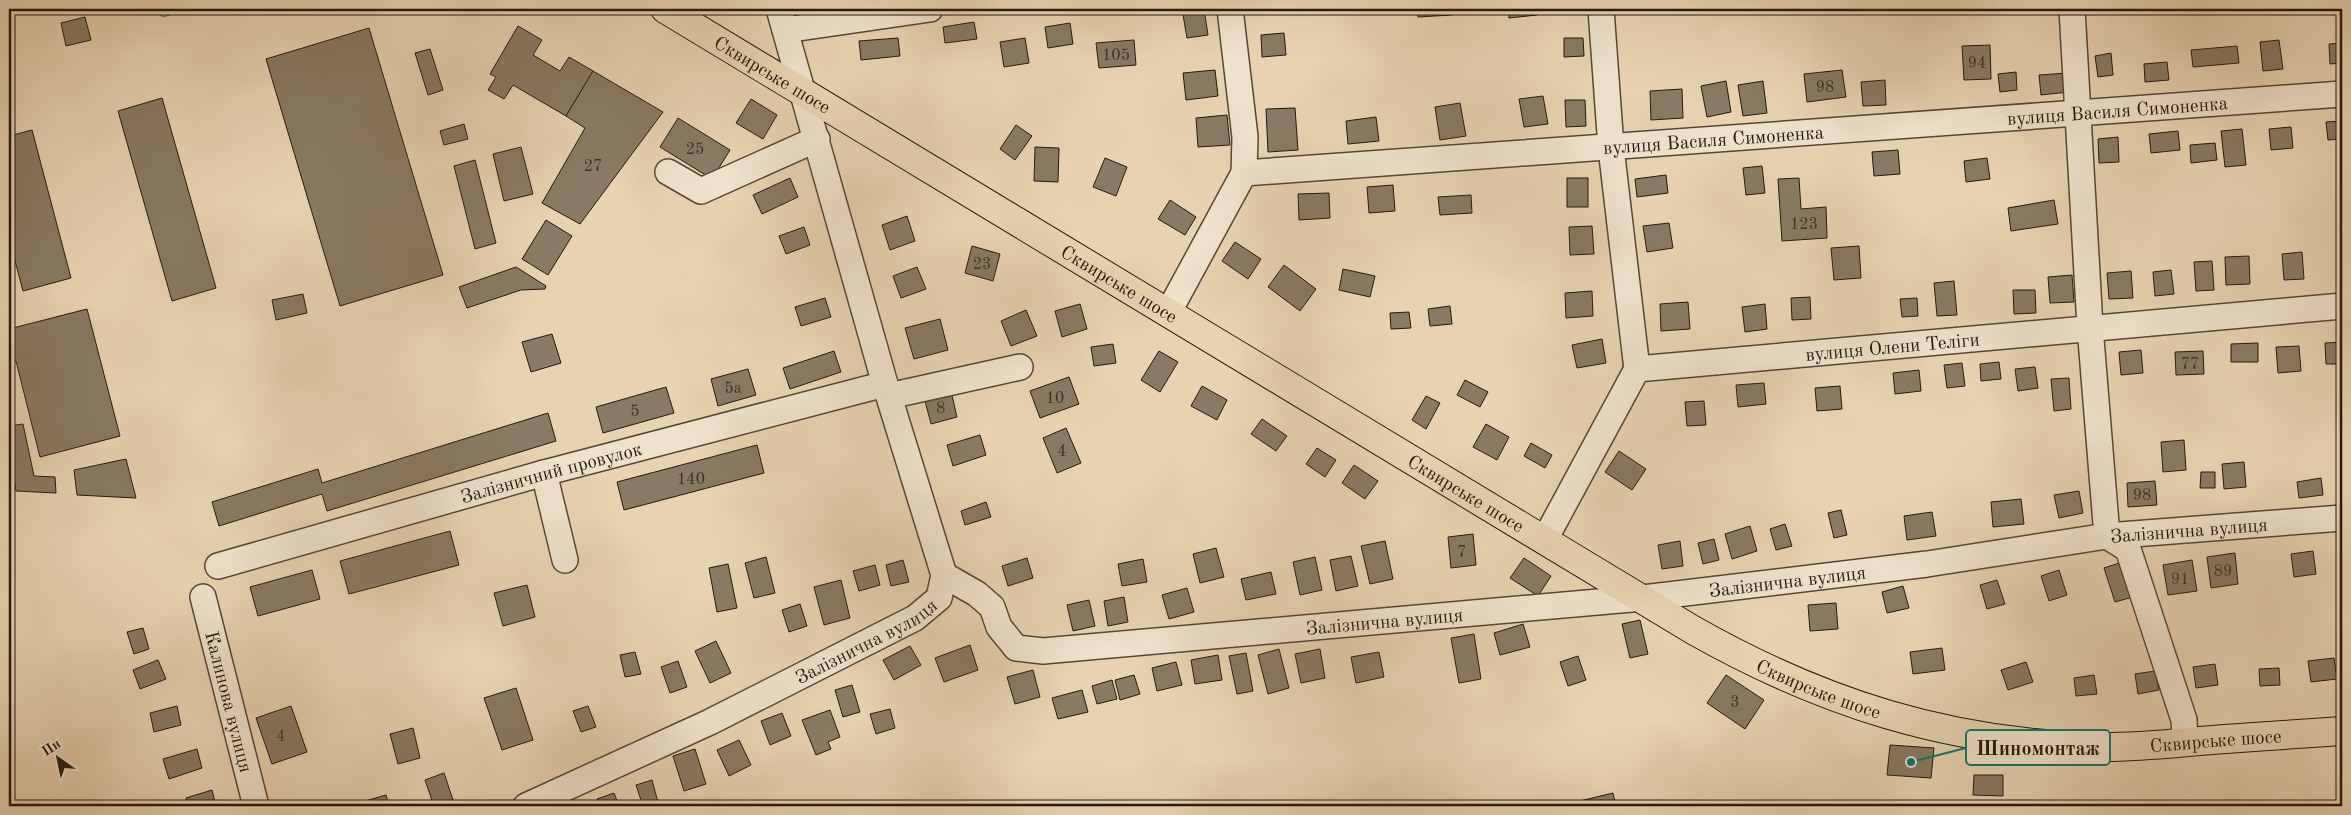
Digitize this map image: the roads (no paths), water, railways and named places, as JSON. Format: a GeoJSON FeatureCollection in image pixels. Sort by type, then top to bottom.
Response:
{"type":"FeatureCollection","features":[{"type":"Feature","properties":{"kind":"main road","name":"Сквирське шосе"},"geometry":{"type":"LineString","coordinates":[[664,9],[1544,541],[1747,660],[1831,697],[1885,715],[1993,738],[2098,747],[2185,743],[2342,731]]}},
{"type":"Feature","properties":{"kind":"street"},"geometry":{"type":"LineString","coordinates":[[930,9],[782,20],[887,390],[944,575]]}},
{"type":"Feature","properties":{"kind":"street"},"geometry":{"type":"LineString","coordinates":[[1168,313],[1244,173],[1245,137],[1230,9]]}},
{"type":"Feature","properties":{"kind":"street"},"geometry":{"type":"LineString","coordinates":[[1544,541],[1636,369],[1611,148],[1601,9]]}},
{"type":"Feature","properties":{"kind":"street"},"geometry":{"type":"LineString","coordinates":[[2072,9],[2090,327],[2107,536],[2128,549],[2184,720],[2185,743]]}},
{"type":"Feature","properties":{"kind":"street","name":"вулиця Василя Симоненка"},"geometry":{"type":"LineString","coordinates":[[1244,173],[2342,94]]}},
{"type":"Feature","properties":{"kind":"street"},"geometry":{"type":"LineString","coordinates":[[668,172],[701,191],[817,139]]}},
{"type":"Feature","properties":{"kind":"street","name":"вулиця Олени Теліги"},"geometry":{"type":"LineString","coordinates":[[1636,369],[2342,306]]}},
{"type":"Feature","properties":{"kind":"street","name":"Залізничний провулок"},"geometry":{"type":"LineString","coordinates":[[218,566],[544,473],[887,390],[1020,367]]}},
{"type":"Feature","properties":{"kind":"street"},"geometry":{"type":"LineString","coordinates":[[544,473],[565,560]]}},
{"type":"Feature","properties":{"kind":"street","name":"Залізнична вулиця"},"geometry":{"type":"LineString","coordinates":[[526,806],[710,722],[915,618],[939,598],[944,575],[977,594],[992,607],[998,627],[1016,648],[1043,651],[1643,598],[1927,564],[2107,536],[2342,518]]}},
{"type":"Feature","properties":{"kind":"street","name":"Калинова вулиця"},"geometry":{"type":"LineString","coordinates":[[203,597],[256,806]]}},
{"type":"Feature","properties":{"kind":"place","name":"Шиномонтаж"},"geometry":{"type":"Point","coordinates":[1911,762]}}]}
